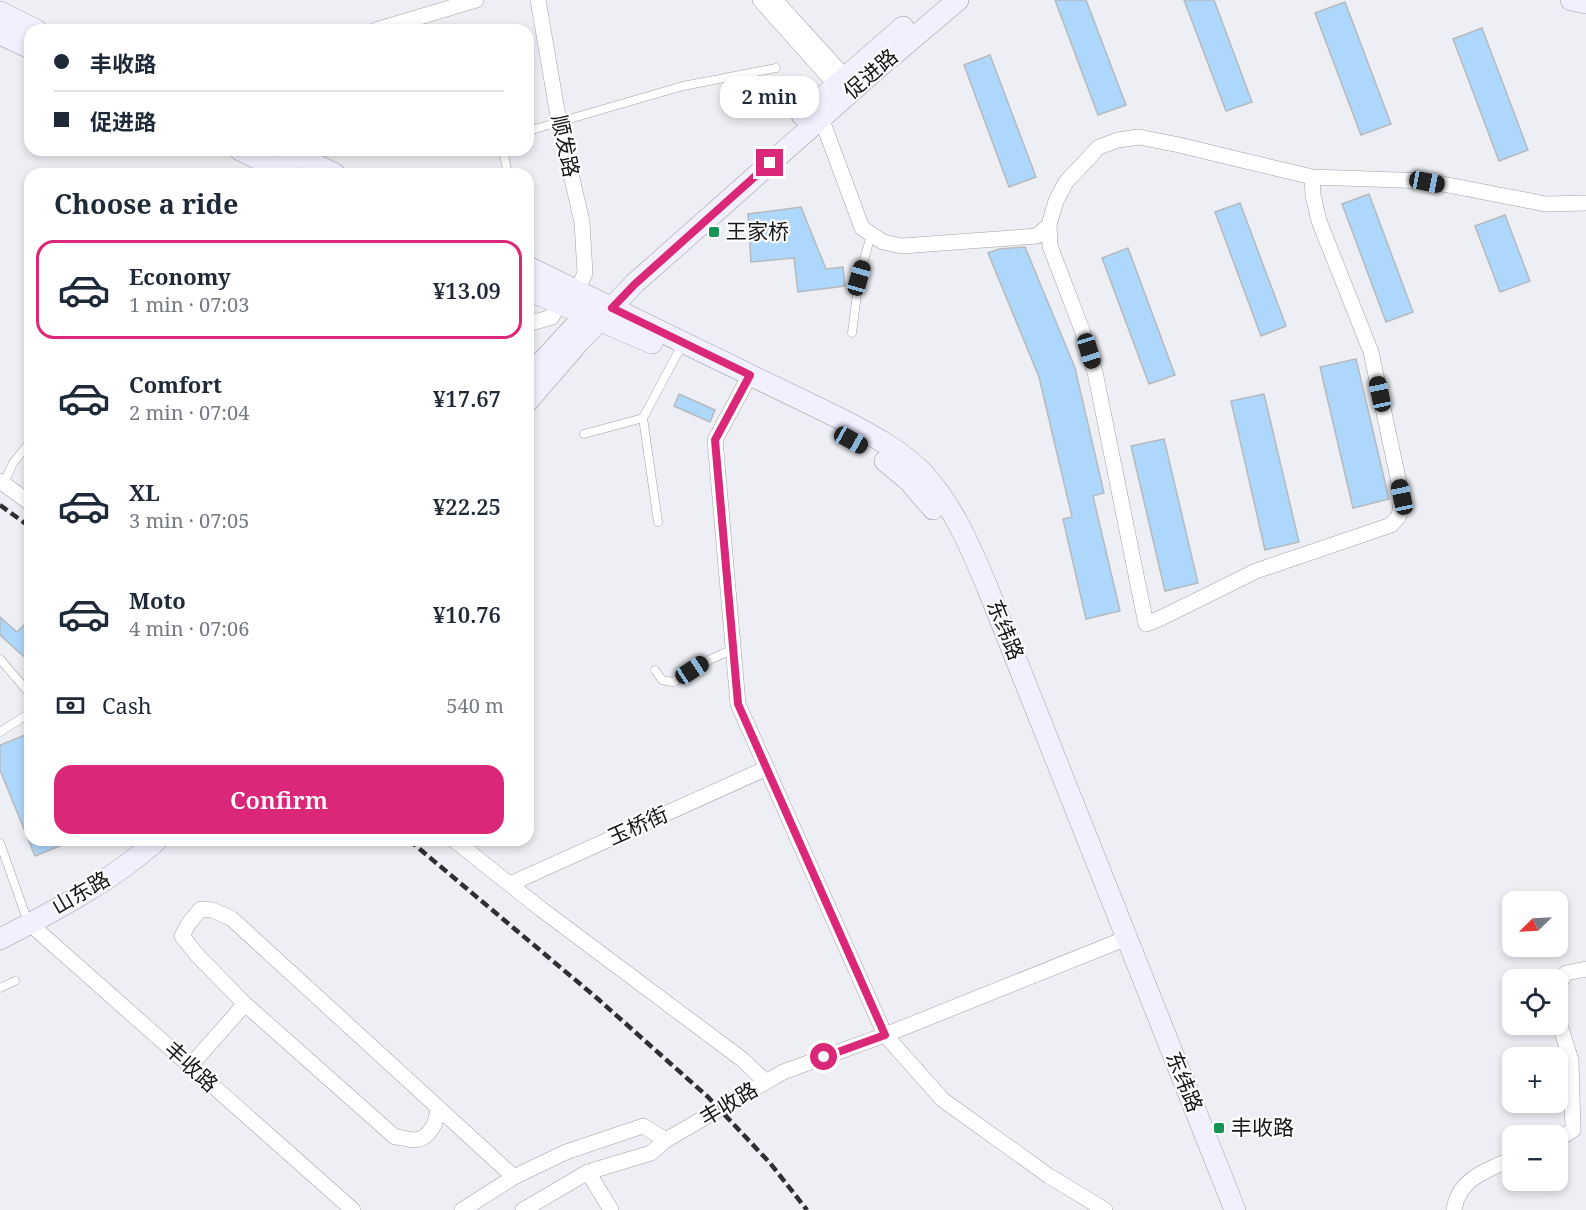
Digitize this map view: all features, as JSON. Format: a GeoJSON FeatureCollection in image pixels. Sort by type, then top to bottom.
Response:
{"type":"FeatureCollection","features":[{"type":"Feature","properties":{"kind":"main road","name":"促进路"},"geometry":{"type":"LineString","coordinates":[[599,311],[626,273],[819,110],[935,0]]}},
{"type":"Feature","properties":{"kind":"main road","name":"促进路"},"geometry":{"type":"LineString","coordinates":[[844,84],[958,0]]}},
{"type":"Feature","properties":{"kind":"main road"},"geometry":{"type":"LineString","coordinates":[[1571,0],[1586,3]]}},
{"type":"Feature","properties":{"kind":"main road"},"geometry":{"type":"LineString","coordinates":[[0,12],[24,24]]}},
{"type":"Feature","properties":{"kind":"main road"},"geometry":{"type":"LineString","coordinates":[[0,34],[24,45]]}},
{"type":"Feature","properties":{"kind":"main road"},"geometry":{"type":"LineString","coordinates":[[252,156],[277,168]]}},
{"type":"Feature","properties":{"kind":"main road"},"geometry":{"type":"LineString","coordinates":[[298,156],[322,168]]}},
{"type":"Feature","properties":{"kind":"main road","name":"东纬路"},"geometry":{"type":"LineString","coordinates":[[534,270],[577,291],[599,311]]}},
{"type":"Feature","properties":{"kind":"main road","name":"东纬路"},"geometry":{"type":"LineString","coordinates":[[534,293],[559,303],[599,311],[747,381],[865,447],[890,465],[929,502],[945,527],[976,594],[1235,1210]]}},
{"type":"Feature","properties":{"kind":"main road"},"geometry":{"type":"LineString","coordinates":[[534,371],[599,311]]}},
{"type":"Feature","properties":{"kind":"main road"},"geometry":{"type":"LineString","coordinates":[[534,394],[578,342],[599,311]]}},
{"type":"Feature","properties":{"kind":"main road","name":"山东路"},"geometry":{"type":"LineString","coordinates":[[0,939],[100,883],[127,866],[150,846]]}},
{"type":"Feature","properties":{"kind":"main road","name":"东纬路"},"geometry":{"type":"LineString","coordinates":[[1121,941],[1221,1210]]}},
{"type":"Feature","properties":{"kind":"street"},"geometry":{"type":"LineString","coordinates":[[396,24],[476,0]]}},
{"type":"Feature","properties":{"kind":"street","name":"顺发路"},"geometry":{"type":"LineString","coordinates":[[538,0],[559,122],[582,222],[585,273],[577,291]]}},
{"type":"Feature","properties":{"kind":"street"},"geometry":{"type":"LineString","coordinates":[[760,0],[844,84]]}},
{"type":"Feature","properties":{"kind":"street"},"geometry":{"type":"LineString","coordinates":[[775,0],[844,84]]}},
{"type":"Feature","properties":{"kind":"street"},"geometry":{"type":"LineString","coordinates":[[819,110],[862,228],[883,242],[902,246],[1037,236],[1048,225],[1061,192],[1079,166],[1099,147],[1118,140],[1139,137],[1312,177],[1427,182],[1546,204],[1586,202]]}},
{"type":"Feature","properties":{"kind":"street"},"geometry":{"type":"LineString","coordinates":[[1048,225],[1050,246],[1083,330],[1095,372],[1146,624],[1256,571],[1391,525],[1399,516],[1402,497],[1371,352],[1320,221],[1313,195],[1312,177]]}},
{"type":"Feature","properties":{"kind":"street"},"geometry":{"type":"LineString","coordinates":[[534,322],[552,317],[559,303]]}},
{"type":"Feature","properties":{"kind":"street"},"geometry":{"type":"LineString","coordinates":[[747,381],[715,440],[738,704],[885,1035],[943,1100],[1049,1176],[1105,1210]]}},
{"type":"Feature","properties":{"kind":"street"},"geometry":{"type":"LineString","coordinates":[[2,482],[24,498]]}},
{"type":"Feature","properties":{"kind":"street","name":"玉桥街"},"geometry":{"type":"LineString","coordinates":[[510,885],[767,768]]}},
{"type":"Feature","properties":{"kind":"street"},"geometry":{"type":"LineString","coordinates":[[461,846],[742,1060],[766,1082]]}},
{"type":"Feature","properties":{"kind":"street"},"geometry":{"type":"LineString","coordinates":[[438,1107],[436,1122],[425,1136],[415,1140],[395,1137],[245,1004],[197,955],[182,936],[189,922],[201,909],[212,910],[231,918],[438,1107],[514,1177]]}},
{"type":"Feature","properties":{"kind":"street","name":"丰收路"},"geometry":{"type":"LineString","coordinates":[[29,923],[353,1210]]}},
{"type":"Feature","properties":{"kind":"street","name":"丰收路"},"geometry":{"type":"LineString","coordinates":[[523,1210],[588,1172],[651,1153],[666,1140],[783,1072],[885,1035],[1121,941]]}},
{"type":"Feature","properties":{"kind":"street"},"geometry":{"type":"LineString","coordinates":[[1568,973],[1586,969]]}},
{"type":"Feature","properties":{"kind":"street"},"geometry":{"type":"LineString","coordinates":[[190,1066],[245,1004]]}},
{"type":"Feature","properties":{"kind":"street"},"geometry":{"type":"LineString","coordinates":[[1563,1035],[1571,1060],[1573,1130],[1568,1133]]}},
{"type":"Feature","properties":{"kind":"street"},"geometry":{"type":"LineString","coordinates":[[462,1210],[514,1177],[566,1152],[643,1126],[666,1140]]}},
{"type":"Feature","properties":{"kind":"street"},"geometry":{"type":"LineString","coordinates":[[1454,1210],[1464,1186],[1474,1175],[1502,1163]]}},
{"type":"Feature","properties":{"kind":"street"},"geometry":{"type":"LineString","coordinates":[[588,1172],[611,1210]]}},
{"type":"Feature","properties":{"kind":"lane"},"geometry":{"type":"LineString","coordinates":[[534,129],[683,86],[776,68]]}},
{"type":"Feature","properties":{"kind":"lane"},"geometry":{"type":"LineString","coordinates":[[852,333],[859,278],[871,235]]}},
{"type":"Feature","properties":{"kind":"lane"},"geometry":{"type":"LineString","coordinates":[[658,522],[643,418],[680,349]]}},
{"type":"Feature","properties":{"kind":"lane"},"geometry":{"type":"LineString","coordinates":[[584,434],[643,418]]}},
{"type":"Feature","properties":{"kind":"lane"},"geometry":{"type":"LineString","coordinates":[[2,482],[24,449]]}},
{"type":"Feature","properties":{"kind":"lane"},"geometry":{"type":"LineString","coordinates":[[655,670],[662,680],[673,682],[711,658],[734,649]]}},
{"type":"Feature","properties":{"kind":"lane"},"geometry":{"type":"LineString","coordinates":[[0,659],[24,687]]}},
{"type":"Feature","properties":{"kind":"lane"},"geometry":{"type":"LineString","coordinates":[[0,732],[24,717]]}},
{"type":"Feature","properties":{"kind":"lane"},"geometry":{"type":"LineString","coordinates":[[0,843],[29,923]]}},
{"type":"Feature","properties":{"kind":"lane"},"geometry":{"type":"LineString","coordinates":[[0,988],[15,981]]}},
{"type":"Feature","properties":{"kind":"building"},"geometry":{"type":"Polygon","coordinates":[[[1055,0],[1086,0],[1126,105],[1098,115],[1055,0]]]}},
{"type":"Feature","properties":{"kind":"building"},"geometry":{"type":"Polygon","coordinates":[[[1184,0],[1214,0],[1252,102],[1226,111],[1184,0]]]}},
{"type":"Feature","properties":{"kind":"building"},"geometry":{"type":"Polygon","coordinates":[[[1345,2],[1391,124],[1361,135],[1315,13],[1345,2]]]}},
{"type":"Feature","properties":{"kind":"building"},"geometry":{"type":"Polygon","coordinates":[[[1482,28],[1528,150],[1499,161],[1453,39],[1482,28]]]}},
{"type":"Feature","properties":{"kind":"building"},"geometry":{"type":"Polygon","coordinates":[[[990,55],[1036,177],[1009,187],[964,65],[990,55]]]}},
{"type":"Feature","properties":{"kind":"building"},"geometry":{"type":"Polygon","coordinates":[[[1369,194],[1413,312],[1386,322],[1342,204],[1369,194]]]}},
{"type":"Feature","properties":{"kind":"building"},"geometry":{"type":"Polygon","coordinates":[[[1240,203],[1286,326],[1261,336],[1215,212],[1240,203]]]}},
{"type":"Feature","properties":{"kind":"building"},"geometry":{"type":"Polygon","coordinates":[[[801,207],[826,269],[843,267],[845,286],[798,292],[794,258],[751,262],[748,214],[801,207]]]}},
{"type":"Feature","properties":{"kind":"building"},"geometry":{"type":"Polygon","coordinates":[[[1505,215],[1530,281],[1500,292],[1475,226],[1505,215]]]}},
{"type":"Feature","properties":{"kind":"building"},"geometry":{"type":"Polygon","coordinates":[[[1025,247],[1075,368],[1104,493],[1093,496],[1120,611],[1086,619],[1063,519],[1072,517],[1039,377],[988,253],[999,249],[1025,247]]]}},
{"type":"Feature","properties":{"kind":"building"},"geometry":{"type":"Polygon","coordinates":[[[1128,248],[1175,375],[1149,384],[1102,258],[1128,248]]]}},
{"type":"Feature","properties":{"kind":"building"},"geometry":{"type":"Polygon","coordinates":[[[1356,359],[1389,499],[1353,508],[1320,367],[1356,359]]]}},
{"type":"Feature","properties":{"kind":"building"},"geometry":{"type":"Polygon","coordinates":[[[679,394],[715,410],[710,422],[674,406],[679,394]]]}},
{"type":"Feature","properties":{"kind":"building"},"geometry":{"type":"Polygon","coordinates":[[[1264,394],[1299,542],[1265,550],[1231,401],[1264,394]]]}},
{"type":"Feature","properties":{"kind":"building"},"geometry":{"type":"Polygon","coordinates":[[[1164,439],[1198,583],[1165,591],[1131,446],[1164,439]]]}},
{"type":"Feature","properties":{"kind":"building"},"geometry":{"type":"Polygon","coordinates":[[[0,617],[17,632],[24,625],[24,657],[0,635],[0,617]]]}},
{"type":"Feature","properties":{"kind":"building"},"geometry":{"type":"Polygon","coordinates":[[[24,735],[24,829],[0,770],[0,745],[24,735]]]}},
{"type":"Feature","properties":{"kind":"building"},"geometry":{"type":"Polygon","coordinates":[[[31,846],[60,846],[35,856],[31,846]]]}},
{"type":"Feature","properties":{"kind":"railway"},"geometry":{"type":"LineString","coordinates":[[0,505],[24,523]]}},
{"type":"Feature","properties":{"kind":"railway"},"geometry":{"type":"LineString","coordinates":[[416,846],[598,999],[708,1097],[770,1163],[807,1210]]}},
{"type":"Feature","properties":{"kind":"place","name":"王家桥"},"geometry":{"type":"Point","coordinates":[714,232]}},
{"type":"Feature","properties":{"kind":"place","name":"丰收路"},"geometry":{"type":"Point","coordinates":[1219,1128]}},
{"type":"Feature","properties":{"kind":"route"},"geometry":{"type":"LineString","coordinates":[[770,163],[635,284],[612,308],[750,375],[715,440],[738,704],[885,1035],[824,1057]]}}]}
